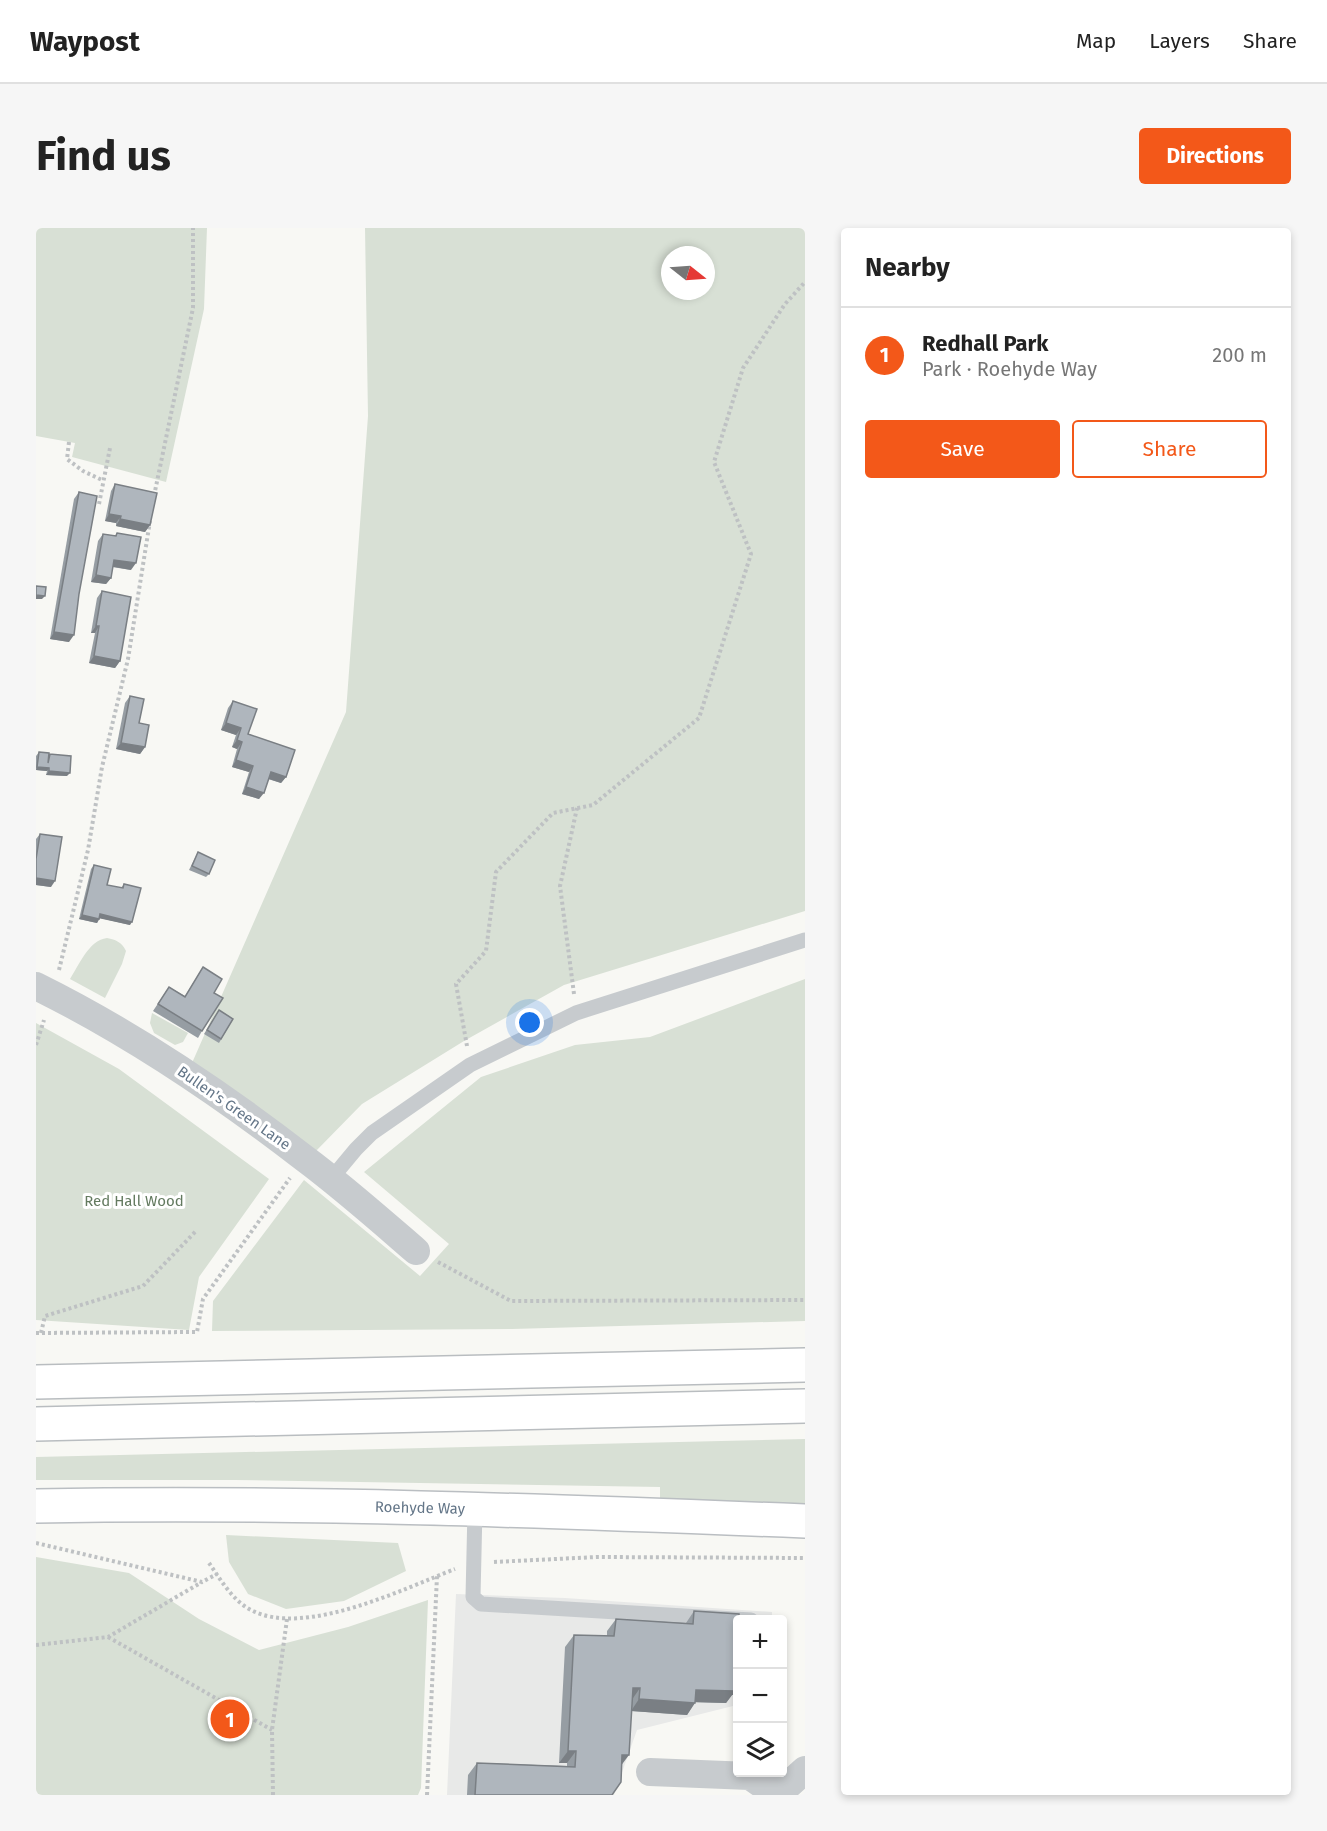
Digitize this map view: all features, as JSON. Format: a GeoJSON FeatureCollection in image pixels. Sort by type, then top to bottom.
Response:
{"type":"FeatureCollection","features":[{"type":"Feature","properties":{"kind":"main road"},"geometry":{"type":"LineString","coordinates":[[36,1382],[805,1365]]}},
{"type":"Feature","properties":{"kind":"main road"},"geometry":{"type":"LineString","coordinates":[[36,1424],[805,1406]]}},
{"type":"Feature","properties":{"kind":"main road","name":"Roehyde Way"},"geometry":{"type":"LineString","coordinates":[[36,1506],[108,1504],[475,1509],[805,1521]]}},
{"type":"Feature","properties":{"kind":"street","name":"Bullen's Green Lane"},"geometry":{"type":"LineString","coordinates":[[44,990],[130,1038],[192,1077],[304,1158],[416,1251]]}},
{"type":"Feature","properties":{"kind":"street"},"geometry":{"type":"LineString","coordinates":[[650,1772],[750,1776],[777,1795],[805,1770]]}},
{"type":"Feature","properties":{"kind":"lane"},"geometry":{"type":"LineString","coordinates":[[331,1179],[372,1133],[470,1065],[576,1012],[805,940]]}},
{"type":"Feature","properties":{"kind":"lane"},"geometry":{"type":"LineString","coordinates":[[475,1509],[473,1597],[481,1604],[733,1619]]}},
{"type":"Feature","properties":{"kind":"path"},"geometry":{"type":"LineString","coordinates":[[153,504],[193,308],[193,228]]}},
{"type":"Feature","properties":{"kind":"path"},"geometry":{"type":"LineString","coordinates":[[470,1065],[456,984],[486,951],[496,872],[553,813],[593,805],[699,718],[750,554],[714,462],[743,368],[785,304],[805,282]]}},
{"type":"Feature","properties":{"kind":"path"},"geometry":{"type":"LineString","coordinates":[[69,442],[67,459],[83,471],[102,480]]}},
{"type":"Feature","properties":{"kind":"path"},"geometry":{"type":"LineString","coordinates":[[99,504],[110,448]]}},
{"type":"Feature","properties":{"kind":"path"},"geometry":{"type":"LineString","coordinates":[[44,990],[88,850],[102,767],[128,659],[151,515]]}},
{"type":"Feature","properties":{"kind":"path"},"geometry":{"type":"LineString","coordinates":[[576,1012],[560,886],[577,808]]}},
{"type":"Feature","properties":{"kind":"path"},"geometry":{"type":"LineString","coordinates":[[196,1231],[143,1286],[45,1316],[39,1333],[197,1332],[203,1299],[304,1158]]}},
{"type":"Feature","properties":{"kind":"path"},"geometry":{"type":"LineString","coordinates":[[416,1251],[511,1301],[805,1300]]}},
{"type":"Feature","properties":{"kind":"path"},"geometry":{"type":"LineString","coordinates":[[36,1543],[202,1582]]}},
{"type":"Feature","properties":{"kind":"path"},"geometry":{"type":"LineString","coordinates":[[208,1563],[234,1598],[253,1611],[287,1619],[345,1612],[472,1563],[597,1557],[805,1558]]}},
{"type":"Feature","properties":{"kind":"path"},"geometry":{"type":"LineString","coordinates":[[36,1645],[108,1637],[217,1574]]}},
{"type":"Feature","properties":{"kind":"path"},"geometry":{"type":"LineString","coordinates":[[427,1795],[437,1576]]}},
{"type":"Feature","properties":{"kind":"path"},"geometry":{"type":"LineString","coordinates":[[273,1795],[272,1730],[287,1619]]}},
{"type":"Feature","properties":{"kind":"path"},"geometry":{"type":"LineString","coordinates":[[108,1637],[272,1730]]}},
{"type":"Feature","properties":{"kind":"shaded area"},"geometry":{"type":"Polygon","coordinates":[[[456,1594],[565,1598],[772,1612],[772,1615],[733,1615],[733,1706],[637,1730],[614,1795],[447,1795],[456,1594]]]}},
{"type":"Feature","properties":{"kind":"green space"},"geometry":{"type":"Polygon","coordinates":[[[36,228],[207,228],[204,309],[166,482],[72,457],[75,443],[36,436],[36,228]]]}},
{"type":"Feature","properties":{"kind":"green space"},"geometry":{"type":"Polygon","coordinates":[[[365,228],[805,228],[805,911],[564,985],[464,1041],[362,1104],[316,1151],[192,1063],[346,712],[368,416],[365,228]]]}},
{"type":"Feature","properties":{"kind":"green space"},"geometry":{"type":"Polygon","coordinates":[[[107,938],[123,945],[126,951],[105,998],[70,979],[90,948],[107,938]]]}},
{"type":"Feature","properties":{"kind":"green space"},"geometry":{"type":"Polygon","coordinates":[[[805,979],[805,1321],[512,1329],[212,1331],[213,1301],[304,1180],[420,1276],[449,1244],[364,1172],[481,1077],[575,1045],[650,1037],[805,979]]]}},
{"type":"Feature","properties":{"kind":"green space"},"geometry":{"type":"Polygon","coordinates":[[[152,1013],[188,1033],[183,1042],[175,1045],[154,1033],[150,1023],[152,1013]]]}},
{"type":"Feature","properties":{"kind":"green space","name":"Red Hall Wood"},"geometry":{"type":"Polygon","coordinates":[[[36,1023],[119,1069],[269,1179],[199,1277],[189,1330],[36,1320],[36,1023]]]}},
{"type":"Feature","properties":{"kind":"green space"},"geometry":{"type":"Polygon","coordinates":[[[805,1439],[805,1504],[660,1500],[660,1487],[235,1480],[36,1480],[36,1457],[805,1439]]]}},
{"type":"Feature","properties":{"kind":"green space"},"geometry":{"type":"Polygon","coordinates":[[[226,1535],[398,1543],[406,1571],[344,1601],[286,1609],[248,1594],[229,1562],[226,1535]]]}},
{"type":"Feature","properties":{"kind":"green space"},"geometry":{"type":"Polygon","coordinates":[[[36,1557],[129,1573],[199,1619],[259,1650],[348,1627],[428,1600],[421,1788],[418,1795],[36,1795],[36,1557]]]}},
{"type":"Feature","properties":{"kind":"building"},"geometry":{"type":"Polygon","coordinates":[[[115,484],[157,493],[150,525],[120,519],[121,516],[109,514],[115,484]]]}},
{"type":"Feature","properties":{"kind":"building"},"geometry":{"type":"Polygon","coordinates":[[[79,492],[97,496],[74,635],[54,632],[79,492]]]}},
{"type":"Feature","properties":{"kind":"building"},"geometry":{"type":"Polygon","coordinates":[[[117,533],[141,537],[136,563],[114,560],[111,578],[96,575],[103,534],[116,536],[117,533]]]}},
{"type":"Feature","properties":{"kind":"building"},"geometry":{"type":"Polygon","coordinates":[[[36,586],[46,587],[45,596],[36,595],[36,586]]]}},
{"type":"Feature","properties":{"kind":"building"},"geometry":{"type":"Polygon","coordinates":[[[102,591],[131,597],[120,661],[94,656],[102,591]]]}},
{"type":"Feature","properties":{"kind":"building"},"geometry":{"type":"Polygon","coordinates":[[[130,696],[144,699],[139,723],[149,725],[145,747],[121,743],[130,696]]]}},
{"type":"Feature","properties":{"kind":"building"},"geometry":{"type":"Polygon","coordinates":[[[233,701],[257,709],[248,734],[295,750],[286,777],[271,772],[264,793],[246,787],[253,766],[236,760],[242,742],[237,740],[241,728],[226,723],[233,701]]]}},
{"type":"Feature","properties":{"kind":"building"},"geometry":{"type":"Polygon","coordinates":[[[39,752],[49,753],[48,763],[50,754],[71,756],[70,773],[37,767],[39,752]]]}},
{"type":"Feature","properties":{"kind":"building"},"geometry":{"type":"Polygon","coordinates":[[[40,834],[62,837],[55,881],[36,878],[40,834]]]}},
{"type":"Feature","properties":{"kind":"building"},"geometry":{"type":"Polygon","coordinates":[[[198,852],[215,860],[209,874],[192,866],[198,852]]]}},
{"type":"Feature","properties":{"kind":"building"},"geometry":{"type":"Polygon","coordinates":[[[94,865],[111,869],[107,885],[123,888],[124,884],[141,888],[132,922],[100,914],[99,919],[82,915],[94,865]]]}},
{"type":"Feature","properties":{"kind":"building"},"geometry":{"type":"Polygon","coordinates":[[[203,967],[222,979],[214,993],[223,998],[202,1031],[158,1004],[169,987],[185,997],[203,967]]]}},
{"type":"Feature","properties":{"kind":"building"},"geometry":{"type":"Polygon","coordinates":[[[219,1010],[233,1019],[221,1039],[207,1030],[219,1010]]]}},
{"type":"Feature","properties":{"kind":"building"},"geometry":{"type":"Polygon","coordinates":[[[694,1611],[739,1614],[733,1615],[733,1691],[696,1690],[695,1703],[639,1699],[640,1688],[633,1688],[629,1755],[622,1755],[621,1782],[612,1795],[475,1795],[477,1763],[575,1767],[576,1751],[568,1751],[574,1635],[614,1636],[616,1619],[693,1624],[694,1611]]]}},
{"type":"Feature","properties":{"kind":"place","name":"Redhall Park"},"geometry":{"type":"Point","coordinates":[230,1719]}}]}
